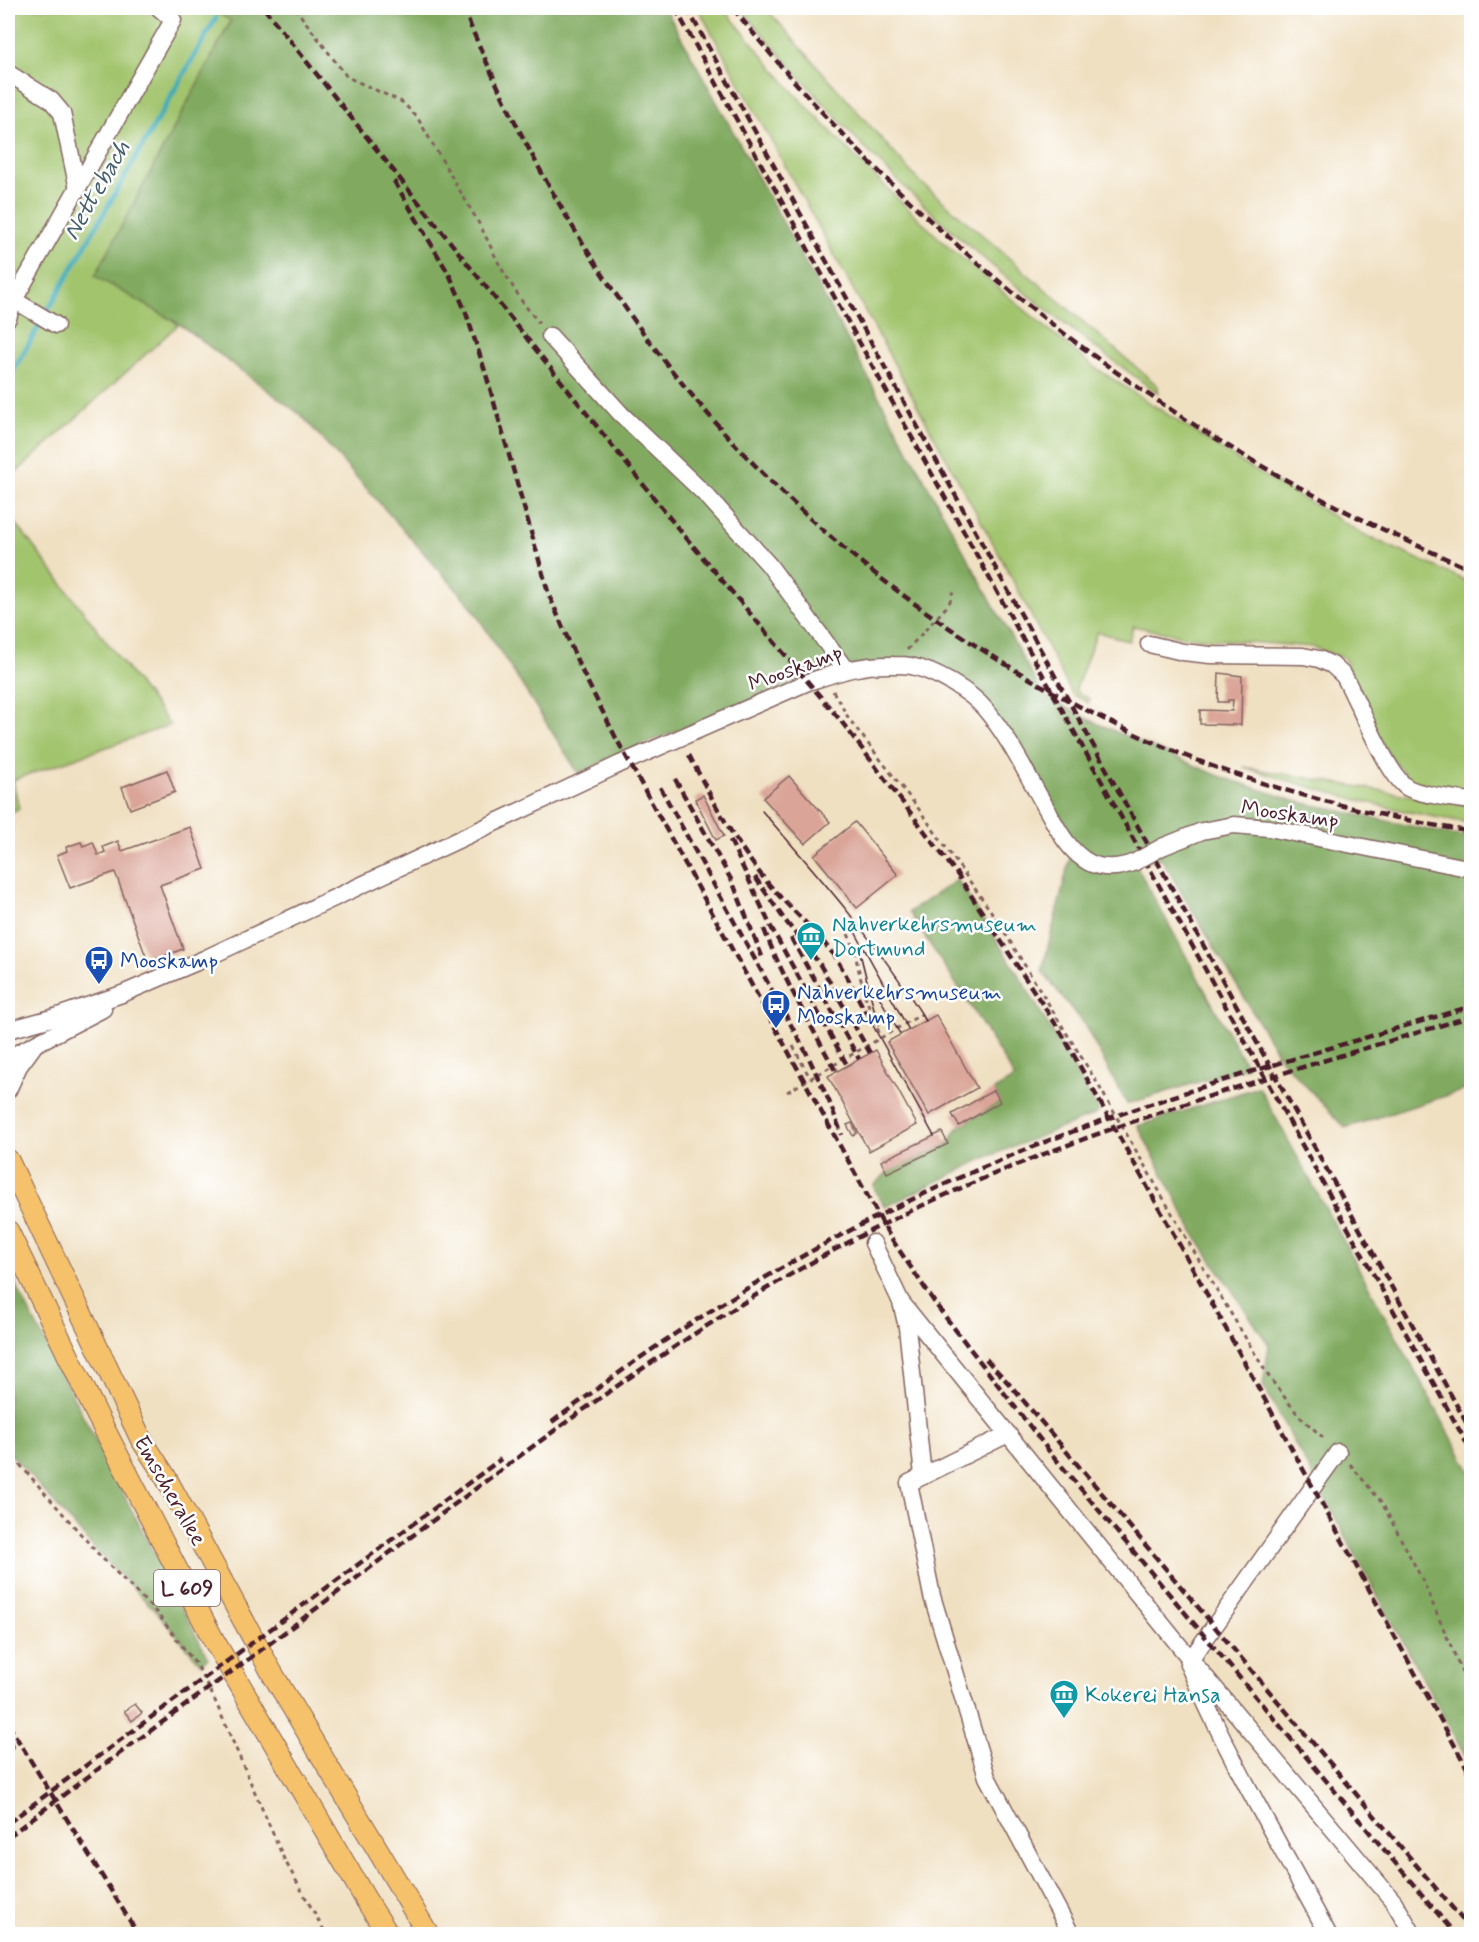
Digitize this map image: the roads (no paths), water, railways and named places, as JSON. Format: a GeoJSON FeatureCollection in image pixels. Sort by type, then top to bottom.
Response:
{"type":"FeatureCollection","features":[{"type":"Feature","properties":{"kind":"main road","name":"Emscherallee"},"geometry":{"type":"LineString","coordinates":[[8,1160],[141,1439],[165,1476],[272,1673],[428,1935]]}},
{"type":"Feature","properties":{"kind":"main road","name":"Emscherallee"},"geometry":{"type":"LineString","coordinates":[[8,1230],[97,1415],[213,1639],[388,1935]]}},
{"type":"Feature","properties":{"kind":"street"},"geometry":{"type":"LineString","coordinates":[[8,318],[14,300],[173,20],[159,8]]}},
{"type":"Feature","properties":{"kind":"street"},"geometry":{"type":"LineString","coordinates":[[8,73],[51,100],[62,114],[78,189]]}},
{"type":"Feature","properties":{"kind":"street"},"geometry":{"type":"LineString","coordinates":[[14,300],[56,325]]}},
{"type":"Feature","properties":{"kind":"street"},"geometry":{"type":"LineString","coordinates":[[550,336],[621,414],[708,497],[754,548],[846,670]]}},
{"type":"Feature","properties":{"kind":"street"},"geometry":{"type":"LineString","coordinates":[[1149,645],[1210,655],[1303,656],[1319,659],[1332,665],[1344,675],[1391,768],[1407,788],[1472,801]]}},
{"type":"Feature","properties":{"kind":"street","name":"Mooskamp"},"geometry":{"type":"LineString","coordinates":[[8,1030],[52,1018],[122,994],[194,964],[620,764],[808,682],[870,665],[911,666],[954,683],[984,708],[1010,744],[1072,850],[1091,864],[1106,868],[1124,867],[1162,847],[1202,831],[1234,825],[1269,828],[1472,869]]}},
{"type":"Feature","properties":{"kind":"street","name":"Mooskamp"},"geometry":{"type":"LineString","coordinates":[[8,1058],[102,1009],[122,994]]}},
{"type":"Feature","properties":{"kind":"street"},"geometry":{"type":"LineString","coordinates":[[8,1090],[19,1066],[36,1044]]}},
{"type":"Feature","properties":{"kind":"street"},"geometry":{"type":"LineString","coordinates":[[873,1243],[901,1302],[907,1327],[923,1476]]}},
{"type":"Feature","properties":{"kind":"street"},"geometry":{"type":"LineString","coordinates":[[901,1302],[1186,1654],[1394,1902],[1413,1935]]}},
{"type":"Feature","properties":{"kind":"street"},"geometry":{"type":"LineString","coordinates":[[1008,1434],[909,1483],[932,1596],[987,1777],[1071,1935]]}},
{"type":"Feature","properties":{"kind":"street"},"geometry":{"type":"LineString","coordinates":[[1186,1654],[1338,1452]]}},
{"type":"Feature","properties":{"kind":"street"},"geometry":{"type":"LineString","coordinates":[[1186,1654],[1199,1688],[1328,1935]]}},
{"type":"Feature","properties":{"kind":"waterway","name":"Nettebach"},"geometry":{"type":"LineString","coordinates":[[8,380],[216,18]]}},
{"type":"Feature","properties":{"kind":"tram line"},"geometry":{"type":"LineString","coordinates":[[762,811],[869,939],[926,1021]]}},
{"type":"Feature","properties":{"kind":"tram line"},"geometry":{"type":"LineString","coordinates":[[854,930],[909,1030]]}},
{"type":"Feature","properties":{"kind":"tram line"},"geometry":{"type":"LineString","coordinates":[[859,949],[878,1025]]}},
{"type":"Feature","properties":{"kind":"tram line"},"geometry":{"type":"LineString","coordinates":[[872,984],[900,1034]]}},
{"type":"Feature","properties":{"kind":"tram line"},"geometry":{"type":"LineString","coordinates":[[866,1013],[934,1136]]}},
{"type":"Feature","properties":{"kind":"railway"},"geometry":{"type":"LineString","coordinates":[[264,8],[677,527],[841,721],[957,874],[1062,1034],[1472,1777]]}},
{"type":"Feature","properties":{"kind":"railway"},"geometry":{"type":"LineString","coordinates":[[463,8],[507,106],[557,200],[612,289],[673,372],[741,450],[815,523],[897,590],[986,652],[1040,685],[1124,729],[1183,755],[1308,797],[1373,813],[1472,832]]}},
{"type":"Feature","properties":{"kind":"railway"},"geometry":{"type":"LineString","coordinates":[[675,8],[1472,1453]]}},
{"type":"Feature","properties":{"kind":"railway"},"geometry":{"type":"LineString","coordinates":[[687,8],[1472,1433]]}},
{"type":"Feature","properties":{"kind":"railway"},"geometry":{"type":"LineString","coordinates":[[733,8],[788,74],[906,198],[970,256],[1104,364],[1175,412],[1275,474],[1358,517],[1472,570]]}},
{"type":"Feature","properties":{"kind":"railway"},"geometry":{"type":"LineString","coordinates":[[394,181],[450,276],[465,310],[485,371],[549,595],[580,667],[616,738],[889,1235],[937,1306],[1049,1451],[1455,1934]]}},
{"type":"Feature","properties":{"kind":"railway"},"geometry":{"type":"LineString","coordinates":[[689,755],[723,818],[752,863],[829,949],[866,1013]]}},
{"type":"Feature","properties":{"kind":"railway"},"geometry":{"type":"LineString","coordinates":[[675,779],[733,883],[763,959]]}},
{"type":"Feature","properties":{"kind":"railway"},"geometry":{"type":"LineString","coordinates":[[660,787],[807,1054],[842,1135]]}},
{"type":"Feature","properties":{"kind":"railway"},"geometry":{"type":"LineString","coordinates":[[730,840],[771,927],[847,1065]]}},
{"type":"Feature","properties":{"kind":"railway"},"geometry":{"type":"LineString","coordinates":[[755,877],[784,919],[819,963],[870,1053]]}},
{"type":"Feature","properties":{"kind":"railway"},"geometry":{"type":"LineString","coordinates":[[764,929],[789,984],[836,1072]]}},
{"type":"Feature","properties":{"kind":"railway"},"geometry":{"type":"LineString","coordinates":[[791,938],[859,1059]]}},
{"type":"Feature","properties":{"kind":"railway"},"geometry":{"type":"LineString","coordinates":[[552,1422],[660,1344],[733,1297],[841,1235],[915,1198],[991,1164],[1109,1118],[1289,1060],[1472,1006]]}},
{"type":"Feature","properties":{"kind":"railway"},"geometry":{"type":"LineString","coordinates":[[8,1837],[581,1411],[703,1329],[829,1253],[894,1219],[964,1187],[1106,1131],[1178,1106],[1472,1016]]}},
{"type":"Feature","properties":{"kind":"railway"},"geometry":{"type":"LineString","coordinates":[[986,1359],[1472,1931]]}},
{"type":"Feature","properties":{"kind":"railway"},"geometry":{"type":"LineString","coordinates":[[8,1823],[501,1459]]}},
{"type":"Feature","properties":{"kind":"railway"},"geometry":{"type":"LineString","coordinates":[[8,1724],[138,1934]]}},
{"type":"Feature","properties":{"kind":"place","name":"Nahverkehrsmuseum Dortmund"},"geometry":{"type":"Point","coordinates":[811,962]}},
{"type":"Feature","properties":{"kind":"place","name":"Mooskamp"},"geometry":{"type":"Point","coordinates":[99,986]}},
{"type":"Feature","properties":{"kind":"place","name":"Nahverkehrsmuseum Mooskamp"},"geometry":{"type":"Point","coordinates":[776,1030]}},
{"type":"Feature","properties":{"kind":"place","name":"Kokerei Hansa"},"geometry":{"type":"Point","coordinates":[1064,1720]}}]}
